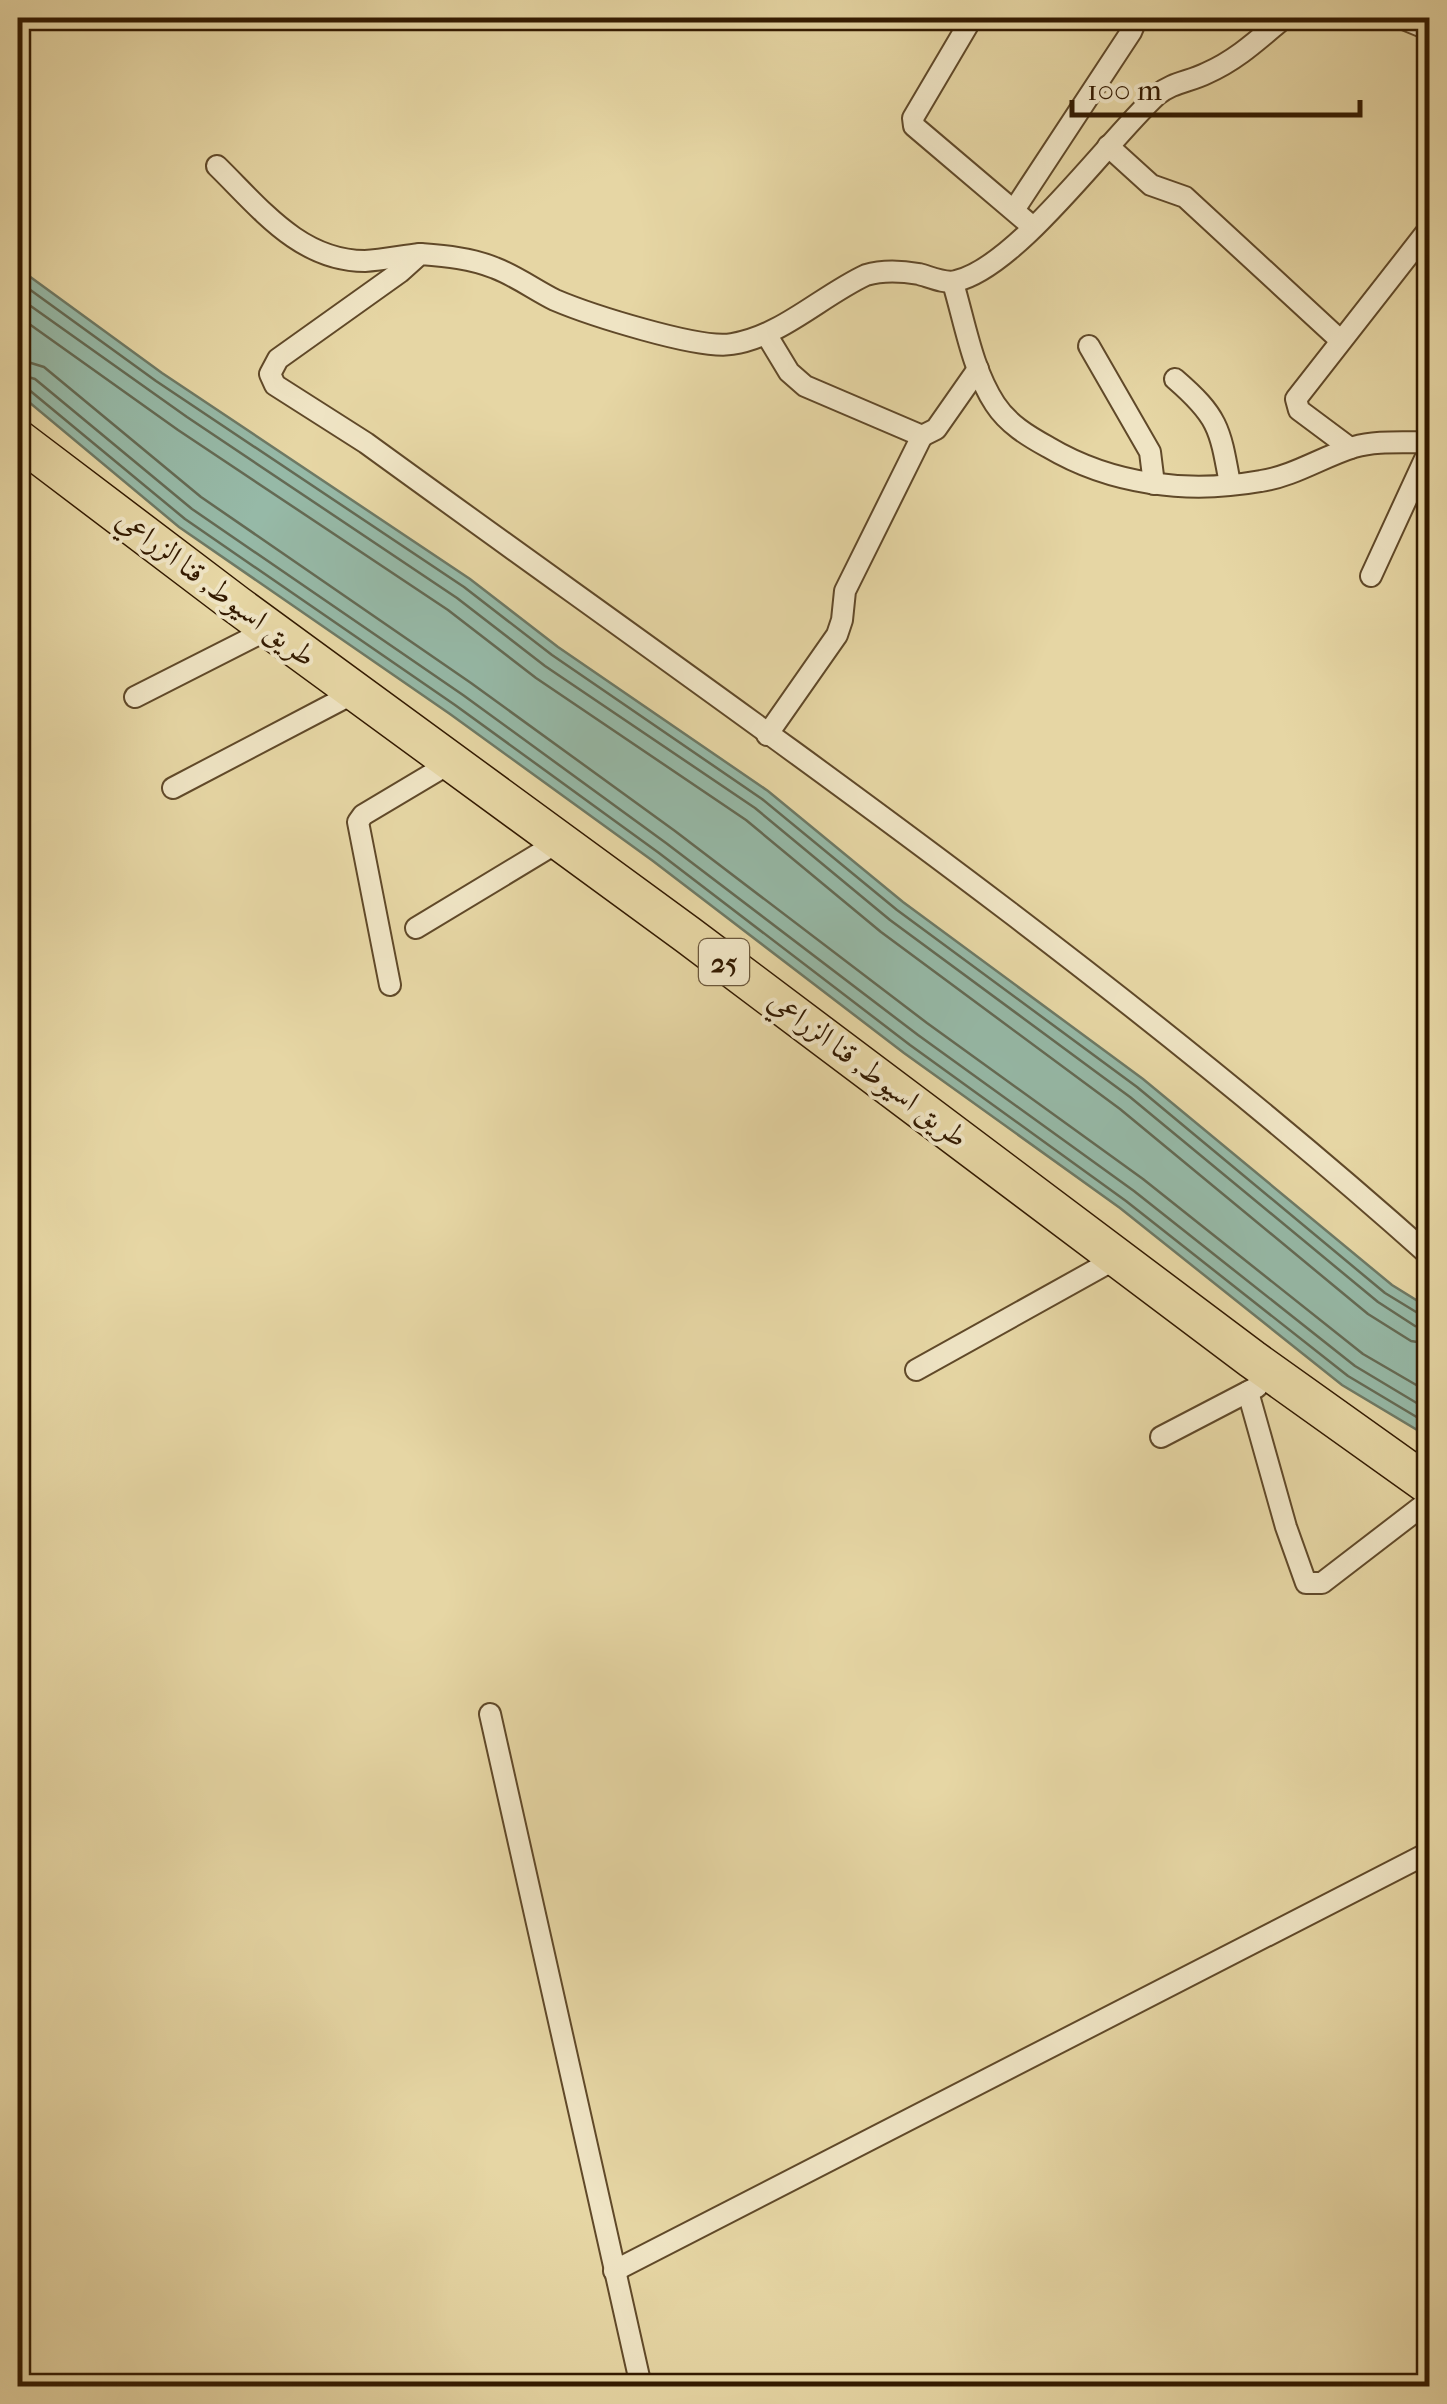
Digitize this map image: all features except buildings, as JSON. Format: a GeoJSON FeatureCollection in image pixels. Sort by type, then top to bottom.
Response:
{"type":"FeatureCollection","features":[{"type":"Feature","properties":{"kind":"highway","name":"طريق اسيوط, قنا الزراعي"},"geometry":{"type":"LineString","coordinates":[[18,439],[1119,1257],[1262,1384],[1430,1486]]}},
{"type":"Feature","properties":{"kind":"street"},"geometry":{"type":"LineString","coordinates":[[972,18],[913,121],[917,130],[1033,227]]}},
{"type":"Feature","properties":{"kind":"street"},"geometry":{"type":"LineString","coordinates":[[1014,210],[1132,32],[1137,18]]}},
{"type":"Feature","properties":{"kind":"street"},"geometry":{"type":"LineString","coordinates":[[217,166],[277,225],[314,252],[366,261],[420,254],[475,261],[558,301],[680,339],[715,346],[732,344],[766,334],[866,274],[915,273],[953,282],[984,269],[1033,227],[1167,87],[1220,66],[1248,49],[1284,18]]}},
{"type":"Feature","properties":{"kind":"street"},"geometry":{"type":"LineString","coordinates":[[1401,18],[1430,30]]}},
{"type":"Feature","properties":{"kind":"street"},"geometry":{"type":"LineString","coordinates":[[1108,146],[1152,185],[1186,197],[1340,340]]}},
{"type":"Feature","properties":{"kind":"street"},"geometry":{"type":"LineString","coordinates":[[1350,448],[1296,406],[1298,394],[1425,234]]}},
{"type":"Feature","properties":{"kind":"street"},"geometry":{"type":"LineString","coordinates":[[420,254],[278,359],[271,366],[272,381],[366,443],[946,864],[1203,1064],[1430,1256]]}},
{"type":"Feature","properties":{"kind":"street"},"geometry":{"type":"LineString","coordinates":[[953,282],[978,370],[998,408],[1025,434],[1074,463],[1112,477],[1154,484],[1262,481],[1293,473],[1350,448],[1376,443],[1430,445],[1372,576]]}},
{"type":"Feature","properties":{"kind":"street"},"geometry":{"type":"LineString","coordinates":[[766,334],[789,372],[805,386],[922,436]]}},
{"type":"Feature","properties":{"kind":"street"},"geometry":{"type":"LineString","coordinates":[[1089,346],[1150,452],[1154,484]]}},
{"type":"Feature","properties":{"kind":"street"},"geometry":{"type":"LineString","coordinates":[[767,735],[837,635],[845,591],[922,436],[936,429],[978,370]]}},
{"type":"Feature","properties":{"kind":"street"},"geometry":{"type":"LineString","coordinates":[[1175,379],[1216,422],[1230,484]]}},
{"type":"Feature","properties":{"kind":"street"},"geometry":{"type":"LineString","coordinates":[[135,697],[269,628]]}},
{"type":"Feature","properties":{"kind":"street"},"geometry":{"type":"LineString","coordinates":[[173,788],[356,692]]}},
{"type":"Feature","properties":{"kind":"street"},"geometry":{"type":"LineString","coordinates":[[390,985],[358,822],[452,762]]}},
{"type":"Feature","properties":{"kind":"street"},"geometry":{"type":"LineString","coordinates":[[416,928],[560,842]]}},
{"type":"Feature","properties":{"kind":"street"},"geometry":{"type":"LineString","coordinates":[[916,1370],[1119,1257]]}},
{"type":"Feature","properties":{"kind":"street"},"geometry":{"type":"LineString","coordinates":[[1162,1436],[1262,1384],[1286,1527],[1306,1584],[1322,1583],[1430,1500]]}},
{"type":"Feature","properties":{"kind":"street"},"geometry":{"type":"LineString","coordinates":[[490,1714],[614,2271],[634,2385]]}},
{"type":"Feature","properties":{"kind":"street"},"geometry":{"type":"LineString","coordinates":[[614,2271],[1430,1852]]}},
{"type":"Feature","properties":{"kind":"water"},"geometry":{"type":"Polygon","coordinates":[[[18,268],[162,373],[470,579],[558,647],[768,791],[903,902],[1143,1079],[1392,1285],[1429,1308],[1429,1437],[1342,1385],[1120,1208],[904,1053],[653,861],[450,714],[179,527],[18,393],[18,268]]]}}]}
